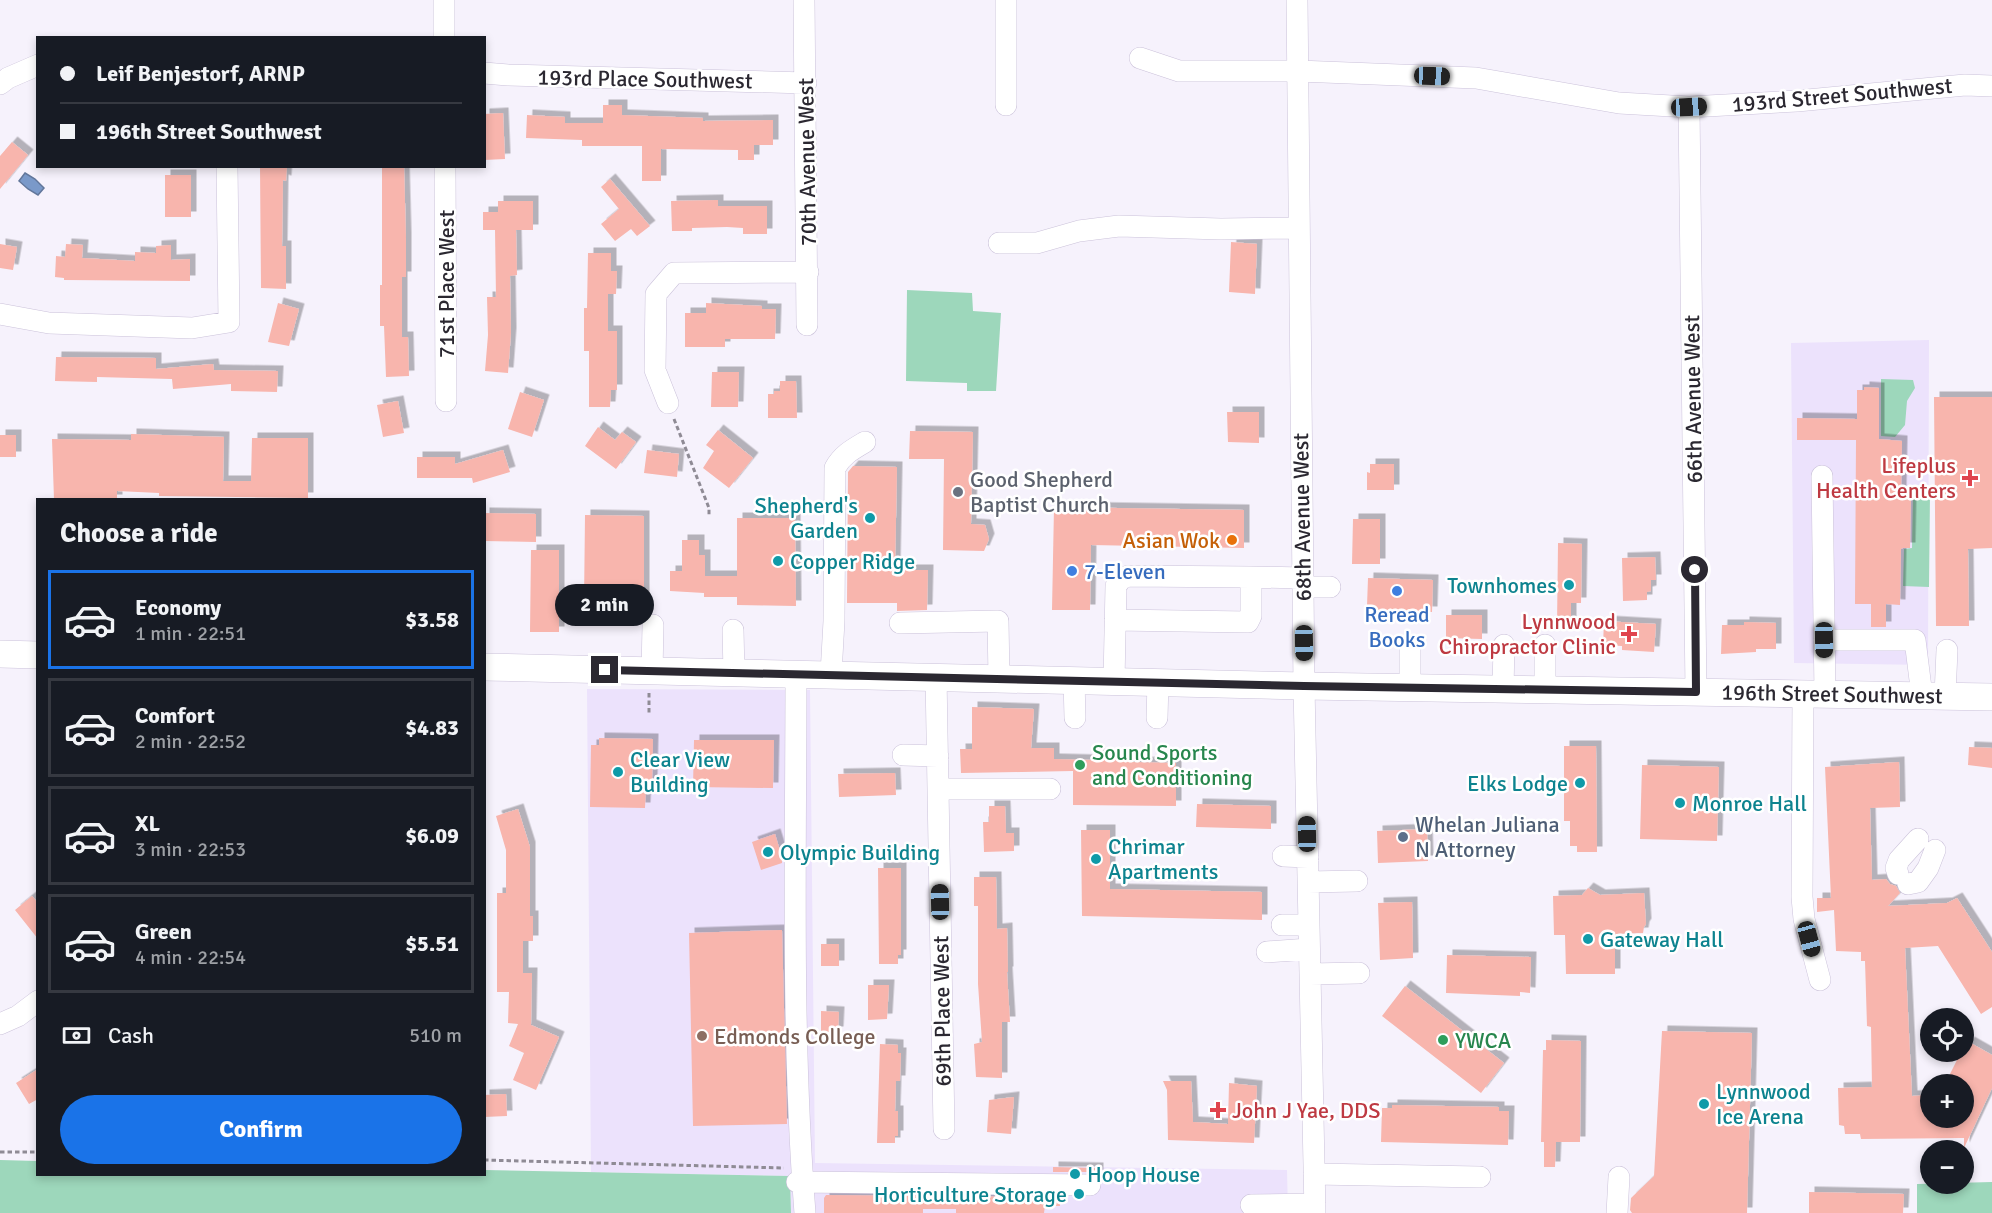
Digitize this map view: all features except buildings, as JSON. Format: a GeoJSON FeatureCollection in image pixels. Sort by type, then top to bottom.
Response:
{"type":"FeatureCollection","features":[{"type":"Feature","properties":{"kind":"main road"},"geometry":{"type":"LineString","coordinates":[[0,654],[36,655]]}},
{"type":"Feature","properties":{"kind":"main road","name":"196th Street Southwest"},"geometry":{"type":"LineString","coordinates":[[486,667],[650,678],[734,673],[796,673],[1304,686],[1992,697]]}},
{"type":"Feature","properties":{"kind":"street"},"geometry":{"type":"LineString","coordinates":[[444,0],[444,36]]}},
{"type":"Feature","properties":{"kind":"street","name":"70th Avenue West"},"geometry":{"type":"LineString","coordinates":[[804,0],[807,325]]}},
{"type":"Feature","properties":{"kind":"street"},"geometry":{"type":"LineString","coordinates":[[1006,0],[1006,105]]}},
{"type":"Feature","properties":{"kind":"street","name":"68th Avenue West"},"geometry":{"type":"LineString","coordinates":[[1297,0],[1304,686],[1315,1209]]}},
{"type":"Feature","properties":{"kind":"street","name":"193rd Street Southwest"},"geometry":{"type":"LineString","coordinates":[[1140,58],[1179,71],[1298,71],[1476,78],[1619,103],[1689,107],[1965,85],[1992,86]]}},
{"type":"Feature","properties":{"kind":"street"},"geometry":{"type":"LineString","coordinates":[[0,84],[36,66]]}},
{"type":"Feature","properties":{"kind":"street","name":"193rd Place Southwest"},"geometry":{"type":"LineString","coordinates":[[486,73],[806,83]]}},
{"type":"Feature","properties":{"kind":"street","name":"66th Avenue West"},"geometry":{"type":"LineString","coordinates":[[1689,107],[1696,692]]}},
{"type":"Feature","properties":{"kind":"street"},"geometry":{"type":"LineString","coordinates":[[0,314],[49,323],[192,328],[229,322],[227,168]]}},
{"type":"Feature","properties":{"kind":"street","name":"71st Place West"},"geometry":{"type":"LineString","coordinates":[[445,168],[446,401]]}},
{"type":"Feature","properties":{"kind":"street"},"geometry":{"type":"LineString","coordinates":[[999,243],[1037,243],[1078,231],[1119,226],[1221,229],[1299,228]]}},
{"type":"Feature","properties":{"kind":"street"},"geometry":{"type":"LineString","coordinates":[[668,403],[655,370],[656,294],[674,273],[808,272]]}},
{"type":"Feature","properties":{"kind":"street"},"geometry":{"type":"LineString","coordinates":[[831,674],[834,621],[835,468],[839,460],[865,442]]}},
{"type":"Feature","properties":{"kind":"street"},"geometry":{"type":"LineString","coordinates":[[1820,980],[1804,919],[1802,897],[1814,694],[1824,640],[1822,476]]}},
{"type":"Feature","properties":{"kind":"street"},"geometry":{"type":"LineString","coordinates":[[1114,681],[1116,586],[1121,579],[1128,576],[1251,577],[1330,587]]}},
{"type":"Feature","properties":{"kind":"street"},"geometry":{"type":"LineString","coordinates":[[1115,620],[1248,622],[1251,615],[1251,577]]}},
{"type":"Feature","properties":{"kind":"street"},"geometry":{"type":"LineString","coordinates":[[900,623],[998,621],[999,678]]}},
{"type":"Feature","properties":{"kind":"street"},"geometry":{"type":"LineString","coordinates":[[650,678],[653,625]]}},
{"type":"Feature","properties":{"kind":"street"},"geometry":{"type":"LineString","coordinates":[[733,630],[734,673]]}},
{"type":"Feature","properties":{"kind":"street"},"geometry":{"type":"LineString","coordinates":[[1824,640],[1915,640],[1934,696]]}},
{"type":"Feature","properties":{"kind":"street"},"geometry":{"type":"LineString","coordinates":[[1503,689],[1504,645]]}},
{"type":"Feature","properties":{"kind":"street"},"geometry":{"type":"LineString","coordinates":[[1545,645],[1545,690]]}},
{"type":"Feature","properties":{"kind":"street"},"geometry":{"type":"LineString","coordinates":[[1410,648],[1410,688]]}},
{"type":"Feature","properties":{"kind":"street"},"geometry":{"type":"LineString","coordinates":[[1934,696],[1947,650]]}},
{"type":"Feature","properties":{"kind":"street"},"geometry":{"type":"LineString","coordinates":[[796,673],[795,892],[800,1182],[805,1213]]}},
{"type":"Feature","properties":{"kind":"street","name":"69th Place West"},"geometry":{"type":"LineString","coordinates":[[936,676],[944,1129]]}},
{"type":"Feature","properties":{"kind":"street"},"geometry":{"type":"LineString","coordinates":[[1074,680],[1075,718]]}},
{"type":"Feature","properties":{"kind":"street"},"geometry":{"type":"LineString","coordinates":[[1157,718],[1158,682]]}},
{"type":"Feature","properties":{"kind":"street"},"geometry":{"type":"LineString","coordinates":[[903,755],[938,756]]}},
{"type":"Feature","properties":{"kind":"street"},"geometry":{"type":"LineString","coordinates":[[938,789],[1050,789]]}},
{"type":"Feature","properties":{"kind":"street"},"geometry":{"type":"LineString","coordinates":[[1903,879],[1918,882],[1928,868],[1927,845]]}},
{"type":"Feature","properties":{"kind":"street"},"geometry":{"type":"LineString","coordinates":[[1283,856],[1308,857]]}},
{"type":"Feature","properties":{"kind":"street"},"geometry":{"type":"LineString","coordinates":[[1308,882],[1357,881]]}},
{"type":"Feature","properties":{"kind":"street"},"geometry":{"type":"LineString","coordinates":[[1282,925],[1309,925]]}},
{"type":"Feature","properties":{"kind":"street"},"geometry":{"type":"LineString","coordinates":[[1267,952],[1310,949]]}},
{"type":"Feature","properties":{"kind":"street"},"geometry":{"type":"LineString","coordinates":[[1310,974],[1359,973]]}},
{"type":"Feature","properties":{"kind":"street"},"geometry":{"type":"LineString","coordinates":[[1,1019],[18,1016],[36,1002]]}},
{"type":"Feature","properties":{"kind":"street"},"geometry":{"type":"LineString","coordinates":[[1314,1174],[1480,1177]]}},
{"type":"Feature","properties":{"kind":"street"},"geometry":{"type":"LineString","coordinates":[[1617,1213],[1619,1177]]}},
{"type":"Feature","properties":{"kind":"street"},"geometry":{"type":"LineString","coordinates":[[800,1182],[1090,1185]]}},
{"type":"Feature","properties":{"kind":"street"},"geometry":{"type":"LineString","coordinates":[[1251,1205],[1315,1209]]}},
{"type":"Feature","properties":{"kind":"path"},"geometry":{"type":"LineString","coordinates":[[668,403],[709,508],[709,517]]}},
{"type":"Feature","properties":{"kind":"path"},"geometry":{"type":"LineString","coordinates":[[649,715],[650,678]]}},
{"type":"Feature","properties":{"kind":"path"},"geometry":{"type":"LineString","coordinates":[[0,1152],[36,1152]]}},
{"type":"Feature","properties":{"kind":"path"},"geometry":{"type":"LineString","coordinates":[[486,1160],[795,1168],[800,1182]]}},
{"type":"Feature","properties":{"kind":"shaded area"},"geometry":{"type":"Polygon","coordinates":[[[1929,340],[1928,665],[1794,663],[1791,343],[1929,340]]]}},
{"type":"Feature","properties":{"kind":"shaded area","name":"Edmonds College"},"geometry":{"type":"Polygon","coordinates":[[[587,689],[810,690],[815,1163],[1287,1170],[1288,1213],[791,1213],[790,1176],[591,1172],[587,689]]]}},
{"type":"Feature","properties":{"kind":"green space"},"geometry":{"type":"Polygon","coordinates":[[[907,290],[972,293],[973,311],[1001,313],[996,391],[967,391],[967,383],[906,381],[907,290]]]}},
{"type":"Feature","properties":{"kind":"green space"},"geometry":{"type":"Polygon","coordinates":[[[1881,379],[1913,380],[1915,388],[1907,401],[1905,425],[1895,437],[1881,436],[1881,379]]]}},
{"type":"Feature","properties":{"kind":"green space"},"geometry":{"type":"Polygon","coordinates":[[[1913,494],[1930,494],[1929,587],[1903,586],[1904,549],[1912,548],[1913,494]]]}},
{"type":"Feature","properties":{"kind":"green space"},"geometry":{"type":"Polygon","coordinates":[[[0,1160],[36,1161],[36,1176],[486,1176],[486,1170],[790,1176],[791,1213],[0,1213],[0,1160]]]}},
{"type":"Feature","properties":{"kind":"green space"},"geometry":{"type":"Polygon","coordinates":[[[1974,1182],[1992,1182],[1992,1213],[1917,1213],[1917,1184],[1920,1184],[1920,1194],[1974,1194],[1974,1182]]]}},
{"type":"Feature","properties":{"kind":"water"},"geometry":{"type":"Polygon","coordinates":[[[25,173],[44,188],[38,195],[19,181],[25,173]]]}},
{"type":"Feature","properties":{"kind":"place","name":"Lifeplus Health Centers"},"geometry":{"type":"Point","coordinates":[1970,478]}},
{"type":"Feature","properties":{"kind":"place","name":"Good Shepherd Baptist Church"},"geometry":{"type":"Point","coordinates":[958,492]}},
{"type":"Feature","properties":{"kind":"place","name":"Shepherd's Garden"},"geometry":{"type":"Point","coordinates":[870,518]}},
{"type":"Feature","properties":{"kind":"place","name":"Asian Wok"},"geometry":{"type":"Point","coordinates":[1232,540]}},
{"type":"Feature","properties":{"kind":"place","name":"Copper Ridge"},"geometry":{"type":"Point","coordinates":[778,561]}},
{"type":"Feature","properties":{"kind":"place","name":"7-Eleven"},"geometry":{"type":"Point","coordinates":[1072,571]}},
{"type":"Feature","properties":{"kind":"place","name":"Townhomes"},"geometry":{"type":"Point","coordinates":[1569,585]}},
{"type":"Feature","properties":{"kind":"place","name":"Reread Books"},"geometry":{"type":"Point","coordinates":[1397,591]}},
{"type":"Feature","properties":{"kind":"place","name":"Lynnwood Chiropractor Clinic"},"geometry":{"type":"Point","coordinates":[1629,634]}},
{"type":"Feature","properties":{"kind":"place","name":"Sound Sports and Conditioning"},"geometry":{"type":"Point","coordinates":[1080,765]}},
{"type":"Feature","properties":{"kind":"place","name":"Clear View Building"},"geometry":{"type":"Point","coordinates":[618,772]}},
{"type":"Feature","properties":{"kind":"place","name":"Elks Lodge"},"geometry":{"type":"Point","coordinates":[1580,783]}},
{"type":"Feature","properties":{"kind":"place","name":"Monroe Hall"},"geometry":{"type":"Point","coordinates":[1680,803]}},
{"type":"Feature","properties":{"kind":"place","name":"Whelan Juliana N Attorney"},"geometry":{"type":"Point","coordinates":[1403,837]}},
{"type":"Feature","properties":{"kind":"place","name":"Olympic Building"},"geometry":{"type":"Point","coordinates":[768,852]}},
{"type":"Feature","properties":{"kind":"place","name":"Chrimar Apartments"},"geometry":{"type":"Point","coordinates":[1096,859]}},
{"type":"Feature","properties":{"kind":"place","name":"Gateway Hall"},"geometry":{"type":"Point","coordinates":[1588,939]}},
{"type":"Feature","properties":{"kind":"place","name":"Edmonds College"},"geometry":{"type":"Point","coordinates":[702,1036]}},
{"type":"Feature","properties":{"kind":"place","name":"YWCA"},"geometry":{"type":"Point","coordinates":[1443,1040]}},
{"type":"Feature","properties":{"kind":"place","name":"Lynnwood Ice Arena"},"geometry":{"type":"Point","coordinates":[1704,1104]}},
{"type":"Feature","properties":{"kind":"place","name":"John J Yae, DDS"},"geometry":{"type":"Point","coordinates":[1218,1110]}},
{"type":"Feature","properties":{"kind":"place","name":"Hoop House"},"geometry":{"type":"Point","coordinates":[1075,1174]}},
{"type":"Feature","properties":{"kind":"place","name":"Horticulture Storage"},"geometry":{"type":"Point","coordinates":[1079,1194]}},
{"type":"Feature","properties":{"kind":"route"},"geometry":{"type":"LineString","coordinates":[[605,670],[1304,686],[1696,692],[1695,570]]}}]}
